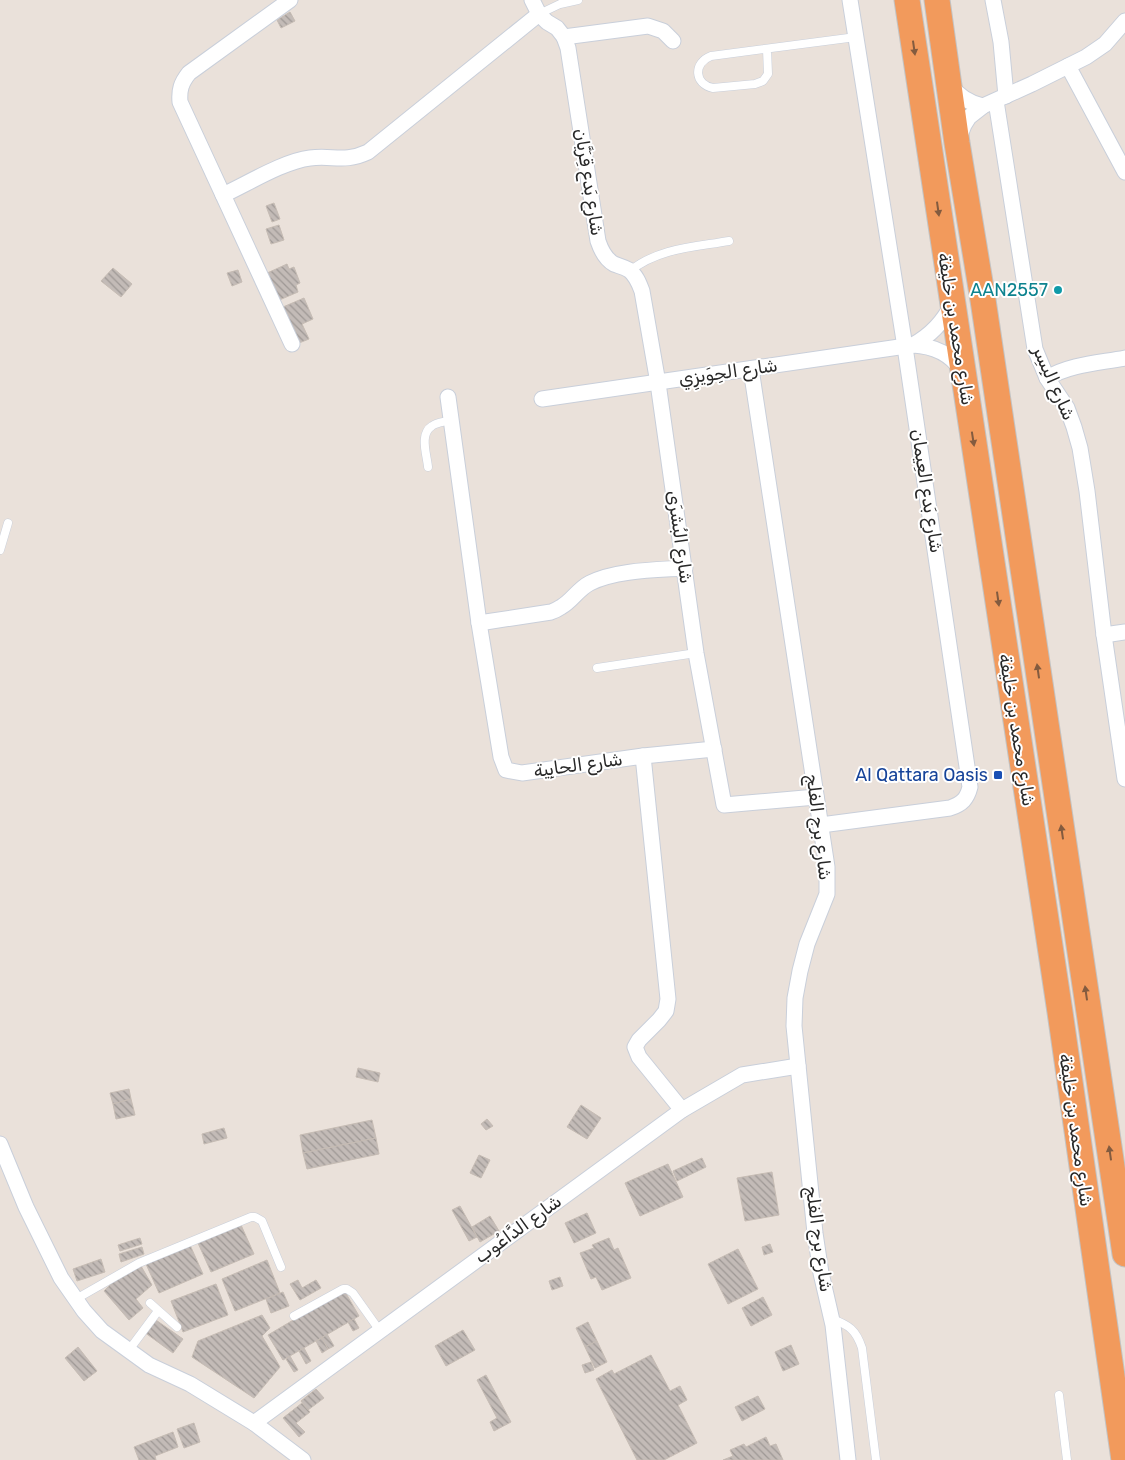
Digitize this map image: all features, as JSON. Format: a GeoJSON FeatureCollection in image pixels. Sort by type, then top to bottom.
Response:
{"type":"FeatureCollection","features":[{"type":"Feature","properties":{"kind":"highway","name":"شارع محمد بن خليفة"},"geometry":{"type":"LineString","coordinates":[[907,0],[1058,1002],[1124,1460]]}},
{"type":"Feature","properties":{"kind":"highway","name":"شارع محمد بن خليفة"},"geometry":{"type":"LineString","coordinates":[[937,0],[957,143],[976,251],[1120,1193],[1125,1254]]}},
{"type":"Feature","properties":{"kind":"street"},"geometry":{"type":"LineString","coordinates":[[290,0],[189,73],[182,82],[179,92],[180,102],[292,344]]}},
{"type":"Feature","properties":{"kind":"street"},"geometry":{"type":"LineString","coordinates":[[532,0],[539,14],[557,28],[564,37],[648,26],[663,30],[673,41]]}},
{"type":"Feature","properties":{"kind":"street","name":"شارع بَدع العِيمان"},"geometry":{"type":"LineString","coordinates":[[821,825],[950,808],[960,805],[967,797],[970,787],[909,346],[850,0]]}},
{"type":"Feature","properties":{"kind":"street","name":"شارع البِسِر"},"geometry":{"type":"LineString","coordinates":[[993,0],[1002,55],[1001,98],[1036,349],[1047,378],[1067,408],[1080,448],[1125,779]]}},
{"type":"Feature","properties":{"kind":"street"},"geometry":{"type":"LineString","coordinates":[[223,195],[296,161],[310,158],[351,158],[368,152],[539,14]]}},
{"type":"Feature","properties":{"kind":"street"},"geometry":{"type":"LineString","coordinates":[[957,143],[969,118],[1001,98],[1086,57],[1104,44],[1125,21]]}},
{"type":"Feature","properties":{"kind":"street","name":"شارع بَدع قِرَيَّان"},"geometry":{"type":"LineString","coordinates":[[564,37],[568,48],[598,241],[601,250],[607,258],[614,264],[630,271]]}},
{"type":"Feature","properties":{"kind":"street"},"geometry":{"type":"LineString","coordinates":[[1068,66],[1125,172]]}},
{"type":"Feature","properties":{"kind":"street"},"geometry":{"type":"LineString","coordinates":[[949,82],[959,96],[974,104],[1001,98]]}},
{"type":"Feature","properties":{"kind":"street","name":"شارع البُشرَى"},"geometry":{"type":"LineString","coordinates":[[630,271],[642,291],[658,382],[696,653],[724,806],[816,796]]}},
{"type":"Feature","properties":{"kind":"street","name":"شارع الحِوَيزِي"},"geometry":{"type":"LineString","coordinates":[[909,346],[928,336],[941,324],[952,304]]}},
{"type":"Feature","properties":{"kind":"street","name":"شارع الحِوَيزِي"},"geometry":{"type":"LineString","coordinates":[[542,400],[909,346],[933,348],[942,352],[950,358],[963,374]]}},
{"type":"Feature","properties":{"kind":"street"},"geometry":{"type":"LineString","coordinates":[[1047,378],[1072,367],[1125,358]]}},
{"type":"Feature","properties":{"kind":"street","name":"شارع برج الفلج"},"geometry":{"type":"LineString","coordinates":[[751,369],[827,867],[827,894],[807,944],[800,971],[794,1026],[821,1273],[832,1319],[848,1460]]}},
{"type":"Feature","properties":{"kind":"street","name":"شارع الحابِية"},"geometry":{"type":"LineString","coordinates":[[448,397],[479,623],[501,757],[506,770],[522,773],[644,756],[668,999],[666,1011],[639,1040],[635,1047],[639,1057],[682,1110]]}},
{"type":"Feature","properties":{"kind":"street"},"geometry":{"type":"LineString","coordinates":[[479,623],[551,612],[561,608],[570,601],[576,592],[588,584],[613,574],[684,568]]}},
{"type":"Feature","properties":{"kind":"street"},"geometry":{"type":"LineString","coordinates":[[1104,635],[1125,632]]}},
{"type":"Feature","properties":{"kind":"street"},"geometry":{"type":"LineString","coordinates":[[644,756],[714,749]]}},
{"type":"Feature","properties":{"kind":"street","name":"شارع الدَّاعُوب"},"geometry":{"type":"LineString","coordinates":[[254,1423],[682,1110],[742,1075],[798,1066]]}},
{"type":"Feature","properties":{"kind":"street"},"geometry":{"type":"LineString","coordinates":[[0,1144],[43,1244],[76,1300],[102,1331],[149,1365],[190,1384],[254,1423],[303,1460]]}},
{"type":"Feature","properties":{"kind":"lane"},"geometry":{"type":"LineString","coordinates":[[539,14],[560,4],[578,0]]}},
{"type":"Feature","properties":{"kind":"lane"},"geometry":{"type":"LineString","coordinates":[[767,49],[768,74],[759,83],[713,88],[708,87],[700,80],[698,70],[707,58],[767,49],[856,36]]}},
{"type":"Feature","properties":{"kind":"lane"},"geometry":{"type":"LineString","coordinates":[[630,271],[646,260],[662,253],[729,241]]}},
{"type":"Feature","properties":{"kind":"lane"},"geometry":{"type":"LineString","coordinates":[[428,467],[424,439],[427,430],[435,424],[451,420]]}},
{"type":"Feature","properties":{"kind":"lane"},"geometry":{"type":"LineString","coordinates":[[0,550],[8,522]]}},
{"type":"Feature","properties":{"kind":"lane"},"geometry":{"type":"LineString","coordinates":[[597,668],[696,653]]}},
{"type":"Feature","properties":{"kind":"lane"},"geometry":{"type":"LineString","coordinates":[[76,1300],[107,1280],[139,1263],[251,1217],[262,1221],[281,1267]]}},
{"type":"Feature","properties":{"kind":"lane"},"geometry":{"type":"LineString","coordinates":[[294,1316],[347,1289],[353,1293],[380,1331]]}},
{"type":"Feature","properties":{"kind":"lane"},"geometry":{"type":"LineString","coordinates":[[150,1303],[177,1326]]}},
{"type":"Feature","properties":{"kind":"lane"},"geometry":{"type":"LineString","coordinates":[[128,1350],[158,1310]]}},
{"type":"Feature","properties":{"kind":"lane"},"geometry":{"type":"LineString","coordinates":[[832,1319],[851,1328],[860,1340],[876,1460]]}},
{"type":"Feature","properties":{"kind":"lane"},"geometry":{"type":"LineString","coordinates":[[1059,1395],[1066,1460]]}},
{"type":"Feature","properties":{"kind":"building"},"geometry":{"type":"Polygon","coordinates":[[[290,12],[295,21],[281,28],[277,20],[290,12]]]}},
{"type":"Feature","properties":{"kind":"building"},"geometry":{"type":"Polygon","coordinates":[[[274,203],[280,219],[272,222],[266,206],[274,203]]]}},
{"type":"Feature","properties":{"kind":"building"},"geometry":{"type":"Polygon","coordinates":[[[279,225],[284,240],[271,244],[266,229],[279,225]]]}},
{"type":"Feature","properties":{"kind":"building"},"geometry":{"type":"Polygon","coordinates":[[[287,264],[289,269],[294,267],[300,283],[296,285],[298,292],[277,301],[265,274],[287,264]]]}},
{"type":"Feature","properties":{"kind":"building"},"geometry":{"type":"Polygon","coordinates":[[[113,268],[132,284],[121,297],[101,281],[113,268]]]}},
{"type":"Feature","properties":{"kind":"building"},"geometry":{"type":"Polygon","coordinates":[[[238,270],[242,282],[232,286],[227,273],[238,270]]]}},
{"type":"Feature","properties":{"kind":"building"},"geometry":{"type":"Polygon","coordinates":[[[304,298],[313,319],[302,324],[309,339],[299,343],[283,307],[304,298]]]}},
{"type":"Feature","properties":{"kind":"building"},"geometry":{"type":"Polygon","coordinates":[[[358,1068],[380,1073],[378,1082],[356,1077],[358,1068]]]}},
{"type":"Feature","properties":{"kind":"building"},"geometry":{"type":"Polygon","coordinates":[[[129,1089],[131,1099],[113,1104],[110,1093],[129,1089]]]}},
{"type":"Feature","properties":{"kind":"building"},"geometry":{"type":"Polygon","coordinates":[[[131,1099],[135,1115],[116,1119],[113,1104],[131,1099]]]}},
{"type":"Feature","properties":{"kind":"building"},"geometry":{"type":"Polygon","coordinates":[[[581,1105],[601,1118],[587,1139],[567,1127],[581,1105]]]}},
{"type":"Feature","properties":{"kind":"building"},"geometry":{"type":"Polygon","coordinates":[[[487,1119],[493,1126],[486,1130],[481,1124],[487,1119]]]}},
{"type":"Feature","properties":{"kind":"building"},"geometry":{"type":"Polygon","coordinates":[[[372,1120],[376,1138],[303,1153],[300,1135],[372,1120]]]}},
{"type":"Feature","properties":{"kind":"building"},"geometry":{"type":"Polygon","coordinates":[[[224,1128],[227,1138],[204,1144],[202,1134],[224,1128]]]}},
{"type":"Feature","properties":{"kind":"building"},"geometry":{"type":"Polygon","coordinates":[[[376,1138],[379,1154],[307,1169],[303,1153],[376,1138]]]}},
{"type":"Feature","properties":{"kind":"building"},"geometry":{"type":"Polygon","coordinates":[[[479,1155],[490,1160],[481,1178],[470,1173],[479,1155]]]}},
{"type":"Feature","properties":{"kind":"building"},"geometry":{"type":"Polygon","coordinates":[[[702,1158],[706,1167],[677,1181],[673,1171],[702,1158]]]}},
{"type":"Feature","properties":{"kind":"building"},"geometry":{"type":"Polygon","coordinates":[[[668,1164],[683,1197],[640,1216],[625,1183],[668,1164]]]}},
{"type":"Feature","properties":{"kind":"building"},"geometry":{"type":"Polygon","coordinates":[[[772,1172],[779,1215],[745,1221],[737,1178],[772,1172]]]}},
{"type":"Feature","properties":{"kind":"building"},"geometry":{"type":"Polygon","coordinates":[[[460,1206],[477,1237],[469,1241],[452,1210],[460,1206]]]}},
{"type":"Feature","properties":{"kind":"building"},"geometry":{"type":"Polygon","coordinates":[[[587,1213],[596,1233],[574,1243],[565,1223],[587,1213]]]}},
{"type":"Feature","properties":{"kind":"building"},"geometry":{"type":"Polygon","coordinates":[[[490,1216],[499,1231],[480,1242],[472,1227],[490,1216]]]}},
{"type":"Feature","properties":{"kind":"building"},"geometry":{"type":"Polygon","coordinates":[[[241,1225],[254,1254],[211,1272],[198,1243],[241,1225]]]}},
{"type":"Feature","properties":{"kind":"building"},"geometry":{"type":"Polygon","coordinates":[[[140,1238],[142,1244],[120,1251],[118,1245],[140,1238]]]}},
{"type":"Feature","properties":{"kind":"building"},"geometry":{"type":"Polygon","coordinates":[[[609,1238],[614,1250],[618,1248],[631,1278],[602,1290],[596,1277],[591,1279],[580,1253],[594,1248],[592,1245],[609,1238]]]}},
{"type":"Feature","properties":{"kind":"building"},"geometry":{"type":"Polygon","coordinates":[[[770,1244],[773,1252],[764,1255],[762,1247],[770,1244]]]}},
{"type":"Feature","properties":{"kind":"building"},"geometry":{"type":"Polygon","coordinates":[[[190,1245],[203,1274],[159,1293],[146,1264],[190,1245]]]}},
{"type":"Feature","properties":{"kind":"building"},"geometry":{"type":"Polygon","coordinates":[[[142,1247],[144,1254],[121,1262],[119,1254],[142,1247]]]}},
{"type":"Feature","properties":{"kind":"building"},"geometry":{"type":"Polygon","coordinates":[[[738,1249],[758,1289],[728,1304],[708,1264],[738,1249]]]}},
{"type":"Feature","properties":{"kind":"building"},"geometry":{"type":"Polygon","coordinates":[[[101,1259],[105,1272],[77,1281],[73,1269],[101,1259]]]}},
{"type":"Feature","properties":{"kind":"building"},"geometry":{"type":"Polygon","coordinates":[[[267,1260],[280,1293],[235,1311],[222,1279],[267,1260]]]}},
{"type":"Feature","properties":{"kind":"building"},"geometry":{"type":"Polygon","coordinates":[[[141,1266],[152,1285],[136,1299],[143,1308],[129,1320],[104,1291],[119,1276],[141,1266]]]}},
{"type":"Feature","properties":{"kind":"building"},"geometry":{"type":"Polygon","coordinates":[[[560,1277],[563,1286],[552,1290],[549,1281],[560,1277]]]}},
{"type":"Feature","properties":{"kind":"building"},"geometry":{"type":"Polygon","coordinates":[[[298,1280],[302,1288],[316,1280],[321,1288],[300,1300],[290,1284],[298,1280]]]}},
{"type":"Feature","properties":{"kind":"building"},"geometry":{"type":"Polygon","coordinates":[[[216,1284],[228,1315],[183,1332],[171,1301],[216,1284]]]}},
{"type":"Feature","properties":{"kind":"building"},"geometry":{"type":"Polygon","coordinates":[[[344,1290],[359,1316],[283,1360],[268,1335],[344,1290]]]}},
{"type":"Feature","properties":{"kind":"building"},"geometry":{"type":"Polygon","coordinates":[[[283,1292],[289,1306],[271,1313],[266,1299],[283,1292]]]}},
{"type":"Feature","properties":{"kind":"building"},"geometry":{"type":"Polygon","coordinates":[[[763,1297],[772,1315],[751,1326],[742,1308],[763,1297]]]}},
{"type":"Feature","properties":{"kind":"building"},"geometry":{"type":"Polygon","coordinates":[[[262,1315],[270,1328],[262,1336],[280,1367],[254,1398],[192,1357],[198,1341],[262,1315]]]}},
{"type":"Feature","properties":{"kind":"building"},"geometry":{"type":"Polygon","coordinates":[[[153,1318],[183,1339],[173,1353],[144,1332],[153,1318]]]}},
{"type":"Feature","properties":{"kind":"building"},"geometry":{"type":"Polygon","coordinates":[[[354,1319],[359,1328],[353,1331],[348,1322],[354,1319]]]}},
{"type":"Feature","properties":{"kind":"building"},"geometry":{"type":"Polygon","coordinates":[[[588,1322],[597,1341],[585,1347],[576,1328],[588,1322]]]}},
{"type":"Feature","properties":{"kind":"building"},"geometry":{"type":"Polygon","coordinates":[[[463,1330],[475,1350],[446,1366],[435,1346],[463,1330]]]}},
{"type":"Feature","properties":{"kind":"building"},"geometry":{"type":"Polygon","coordinates":[[[327,1334],[334,1346],[328,1349],[322,1338],[327,1334]]]}},
{"type":"Feature","properties":{"kind":"building"},"geometry":{"type":"Polygon","coordinates":[[[322,1338],[328,1349],[322,1353],[316,1341],[322,1338]]]}},
{"type":"Feature","properties":{"kind":"building"},"geometry":{"type":"Polygon","coordinates":[[[597,1341],[607,1362],[595,1368],[585,1347],[597,1341]]]}},
{"type":"Feature","properties":{"kind":"building"},"geometry":{"type":"Polygon","coordinates":[[[791,1345],[799,1364],[783,1371],[775,1352],[791,1345]]]}},
{"type":"Feature","properties":{"kind":"building"},"geometry":{"type":"Polygon","coordinates":[[[78,1347],[97,1371],[84,1381],[65,1358],[78,1347]]]}},
{"type":"Feature","properties":{"kind":"building"},"geometry":{"type":"Polygon","coordinates":[[[304,1348],[311,1361],[306,1364],[299,1351],[304,1348]]]}},
{"type":"Feature","properties":{"kind":"building"},"geometry":{"type":"Polygon","coordinates":[[[651,1355],[670,1391],[680,1386],[687,1400],[678,1405],[697,1443],[664,1460],[637,1460],[596,1379],[612,1370],[614,1374],[651,1355]]]}},
{"type":"Feature","properties":{"kind":"building"},"geometry":{"type":"Polygon","coordinates":[[[290,1356],[298,1370],[294,1372],[286,1359],[290,1356]]]}},
{"type":"Feature","properties":{"kind":"building"},"geometry":{"type":"Polygon","coordinates":[[[591,1362],[594,1370],[585,1373],[582,1365],[591,1362]]]}},
{"type":"Feature","properties":{"kind":"building"},"geometry":{"type":"Polygon","coordinates":[[[486,1375],[511,1422],[494,1431],[490,1422],[497,1418],[477,1380],[486,1375]]]}},
{"type":"Feature","properties":{"kind":"building"},"geometry":{"type":"Polygon","coordinates":[[[316,1389],[324,1398],[308,1410],[301,1401],[316,1389]]]}},
{"type":"Feature","properties":{"kind":"building"},"geometry":{"type":"Polygon","coordinates":[[[758,1396],[765,1409],[742,1421],[735,1407],[758,1396]]]}},
{"type":"Feature","properties":{"kind":"building"},"geometry":{"type":"Polygon","coordinates":[[[302,1403],[310,1412],[296,1423],[305,1432],[299,1437],[283,1418],[302,1403]]]}},
{"type":"Feature","properties":{"kind":"building"},"geometry":{"type":"Polygon","coordinates":[[[194,1423],[200,1442],[184,1448],[177,1429],[194,1423]]]}},
{"type":"Feature","properties":{"kind":"building"},"geometry":{"type":"Polygon","coordinates":[[[173,1432],[178,1447],[155,1456],[156,1460],[139,1460],[134,1447],[173,1432]]]}},
{"type":"Feature","properties":{"kind":"building"},"geometry":{"type":"Polygon","coordinates":[[[766,1437],[770,1446],[776,1444],[783,1460],[723,1460],[733,1456],[730,1450],[744,1444],[746,1447],[766,1437]]]}},
{"type":"Feature","properties":{"kind":"place","name":"AAN2557"},"geometry":{"type":"Point","coordinates":[1058,290]}},
{"type":"Feature","properties":{"kind":"place","name":"Al Qattara Oasis"},"geometry":{"type":"Point","coordinates":[998,775]}}]}
